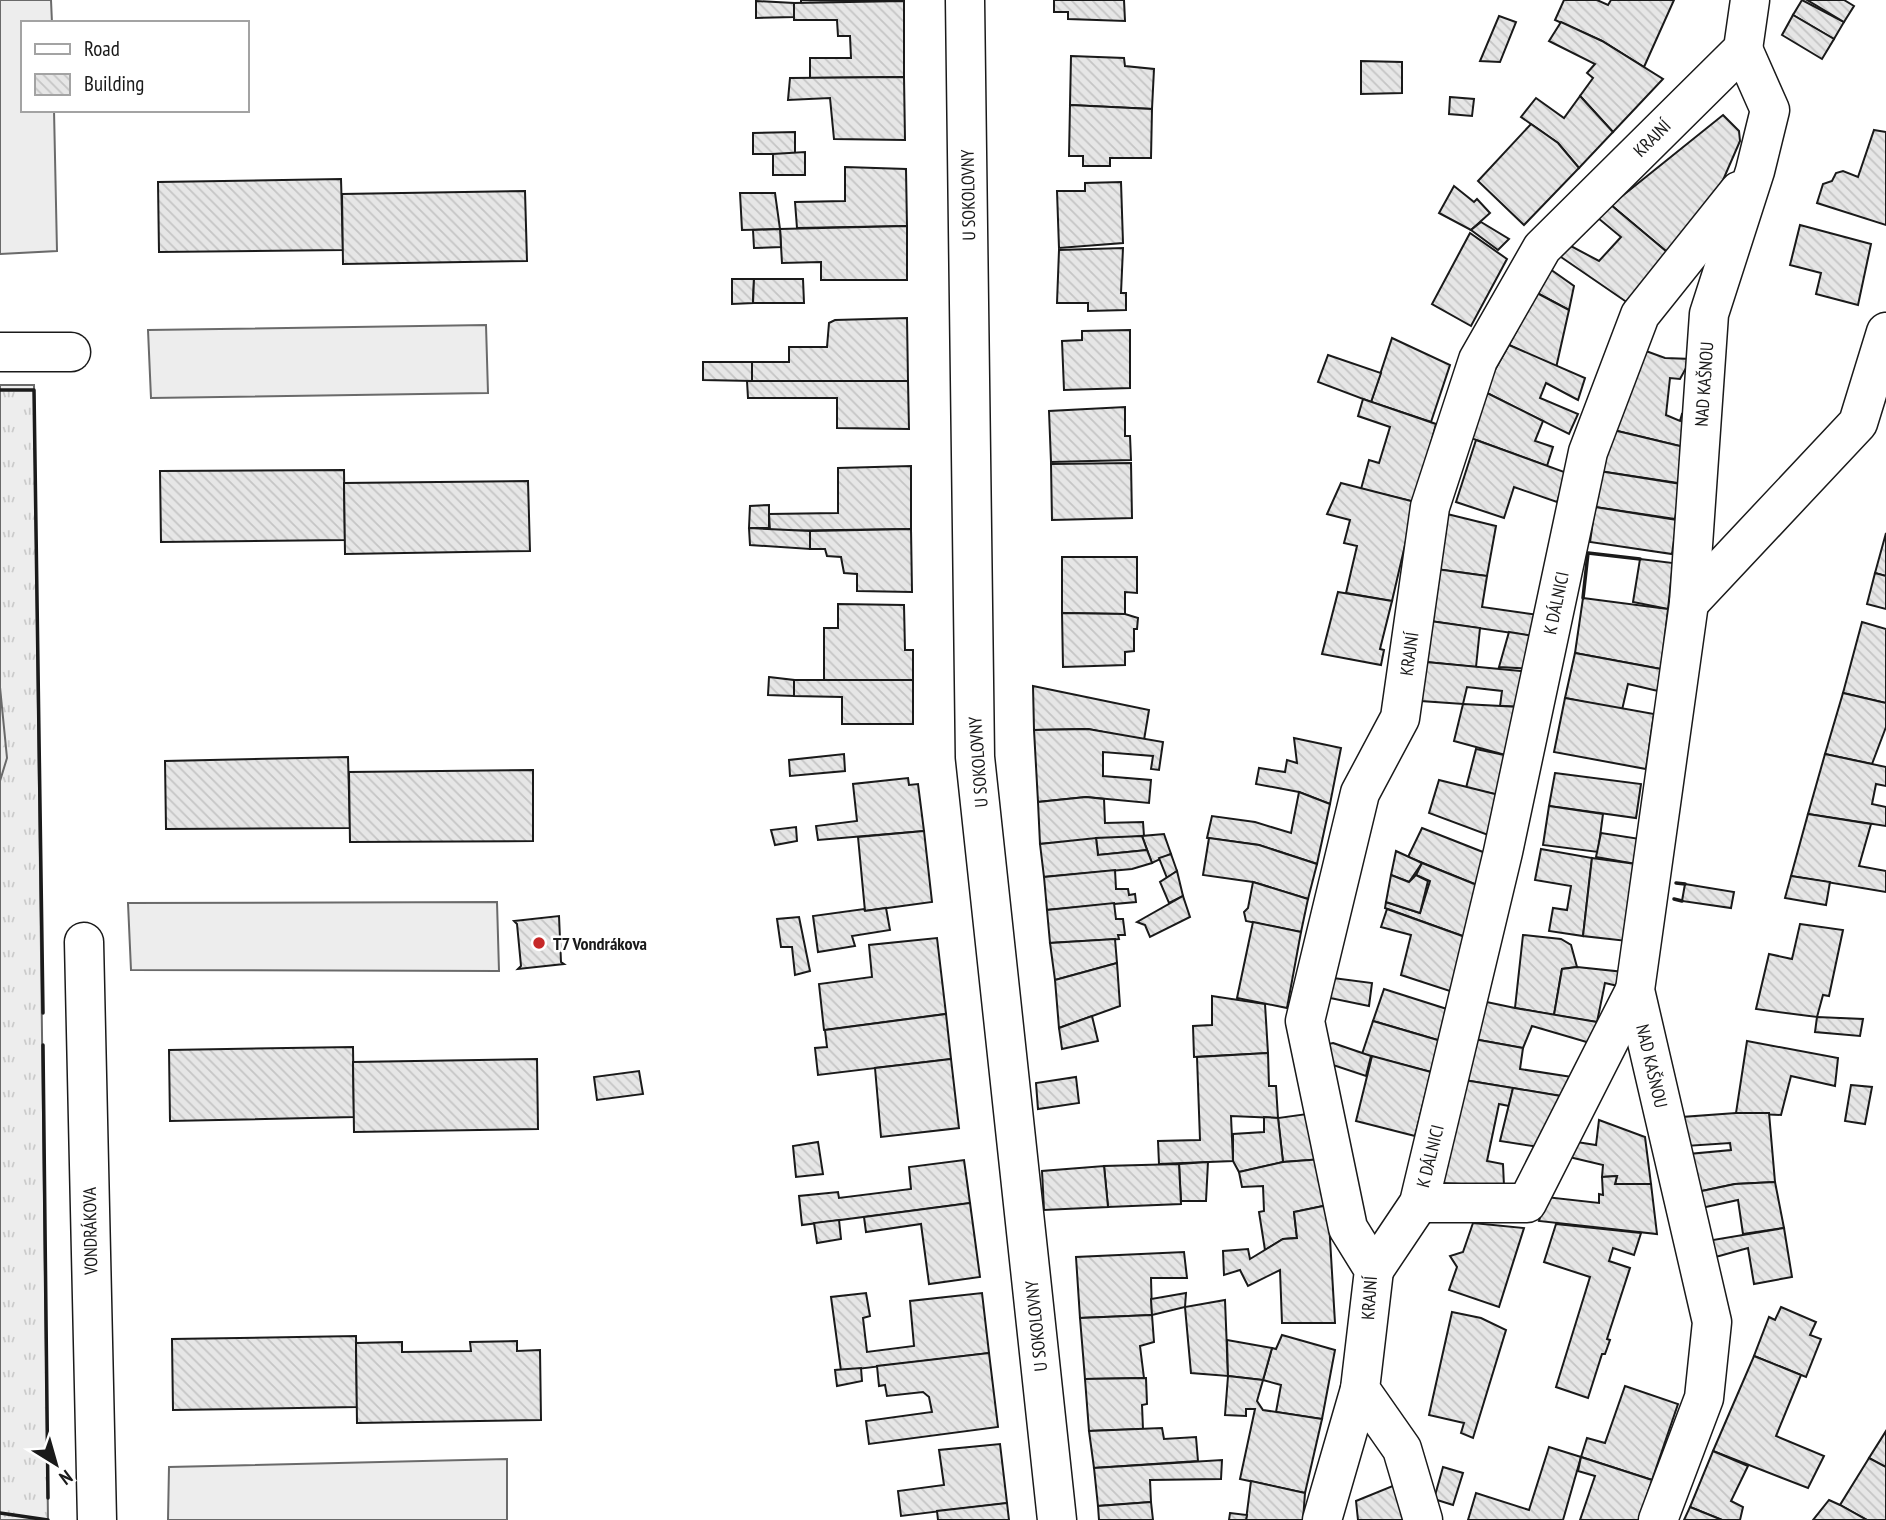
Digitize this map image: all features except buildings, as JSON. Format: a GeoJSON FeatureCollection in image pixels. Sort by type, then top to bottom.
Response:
{"type":"FeatureCollection","features":[{"type":"Feature","properties":{"kind":"street","name":"U SOKOLOVNY"},"geometry":{"type":"LineString","coordinates":[[965,0],[975,757],[1057,1520]]}},
{"type":"Feature","properties":{"kind":"street"},"geometry":{"type":"LineString","coordinates":[[1743,49],[1751,0]]}},
{"type":"Feature","properties":{"kind":"street","name":"K DÁLNICI"},"geometry":{"type":"LineString","coordinates":[[1374,1270],[1419,1203],[1503,852],[1588,452],[1640,315],[1755,171],[1770,110],[1743,49]]}},
{"type":"Feature","properties":{"kind":"street","name":"KRAJNÍ"},"geometry":{"type":"LineString","coordinates":[[1322,1520],[1360,1389],[1374,1270],[1348,1227],[1305,1021],[1360,793],[1400,718],[1430,507],[1478,360],[1542,248],[1743,49]]}},
{"type":"Feature","properties":{"kind":"street","name":"NAD KAŠNOU"},"geometry":{"type":"LineString","coordinates":[[1658,1520],[1704,1398],[1712,1322],[1635,990],[1689,603],[1709,314],[1755,171]]}},
{"type":"Feature","properties":{"kind":"street"},"geometry":{"type":"LineString","coordinates":[[1689,603],[1858,424],[1886,332]]}},
{"type":"Feature","properties":{"kind":"street"},"geometry":{"type":"LineString","coordinates":[[0,352],[71,352]]}},
{"type":"Feature","properties":{"kind":"street","name":"VONDRÁKOVA"},"geometry":{"type":"LineString","coordinates":[[84,942],[97,1520]]}},
{"type":"Feature","properties":{"kind":"street","name":"K DÁLNICI"},"geometry":{"type":"LineString","coordinates":[[1419,1203],[1527,1203],[1635,990]]}},
{"type":"Feature","properties":{"kind":"street"},"geometry":{"type":"LineString","coordinates":[[1360,1389],[1402,1449],[1423,1520]]}},
{"type":"Feature","properties":{"kind":"green space"},"geometry":{"type":"Polygon","coordinates":[[[0,385],[34,385],[48,1520],[0,1520],[0,385]]]}},
{"type":"Feature","properties":{"kind":"green space"},"geometry":{"type":"Polygon","coordinates":[[[0,687],[7,758],[0,781],[0,687]]]}},
{"type":"Feature","properties":{"kind":"shaded area"},"geometry":{"type":"Polygon","coordinates":[[[0,0],[51,0],[52,21],[21,21],[21,112],[54,112],[57,251],[0,254],[0,0]]]}},
{"type":"Feature","properties":{"kind":"shaded area"},"geometry":{"type":"Polygon","coordinates":[[[486,325],[488,393],[151,398],[148,330],[486,325]]]}},
{"type":"Feature","properties":{"kind":"shaded area"},"geometry":{"type":"Polygon","coordinates":[[[497,902],[499,971],[131,970],[128,903],[497,902]]]}},
{"type":"Feature","properties":{"kind":"shaded area"},"geometry":{"type":"Polygon","coordinates":[[[507,1459],[507,1520],[168,1520],[169,1467],[507,1459]]]}},
{"type":"Feature","properties":{"kind":"wall"},"geometry":{"type":"LineString","coordinates":[[0,390],[34,390],[43,1013]]}},
{"type":"Feature","properties":{"kind":"wall"},"geometry":{"type":"LineString","coordinates":[[1583,598],[1588,553],[1640,559]]}},
{"type":"Feature","properties":{"kind":"wall"},"geometry":{"type":"LineString","coordinates":[[1676,883],[1685,884]]}},
{"type":"Feature","properties":{"kind":"wall"},"geometry":{"type":"LineString","coordinates":[[1674,899],[1682,901]]}},
{"type":"Feature","properties":{"kind":"wall"},"geometry":{"type":"LineString","coordinates":[[43,1045],[48,1498]]}},
{"type":"Feature","properties":{"kind":"wall"},"geometry":{"type":"LineString","coordinates":[[0,1513],[48,1520]]}},
{"type":"Feature","properties":{"kind":"place","name":"T7 Vondrákova"},"geometry":{"type":"Point","coordinates":[539,943]}}]}
